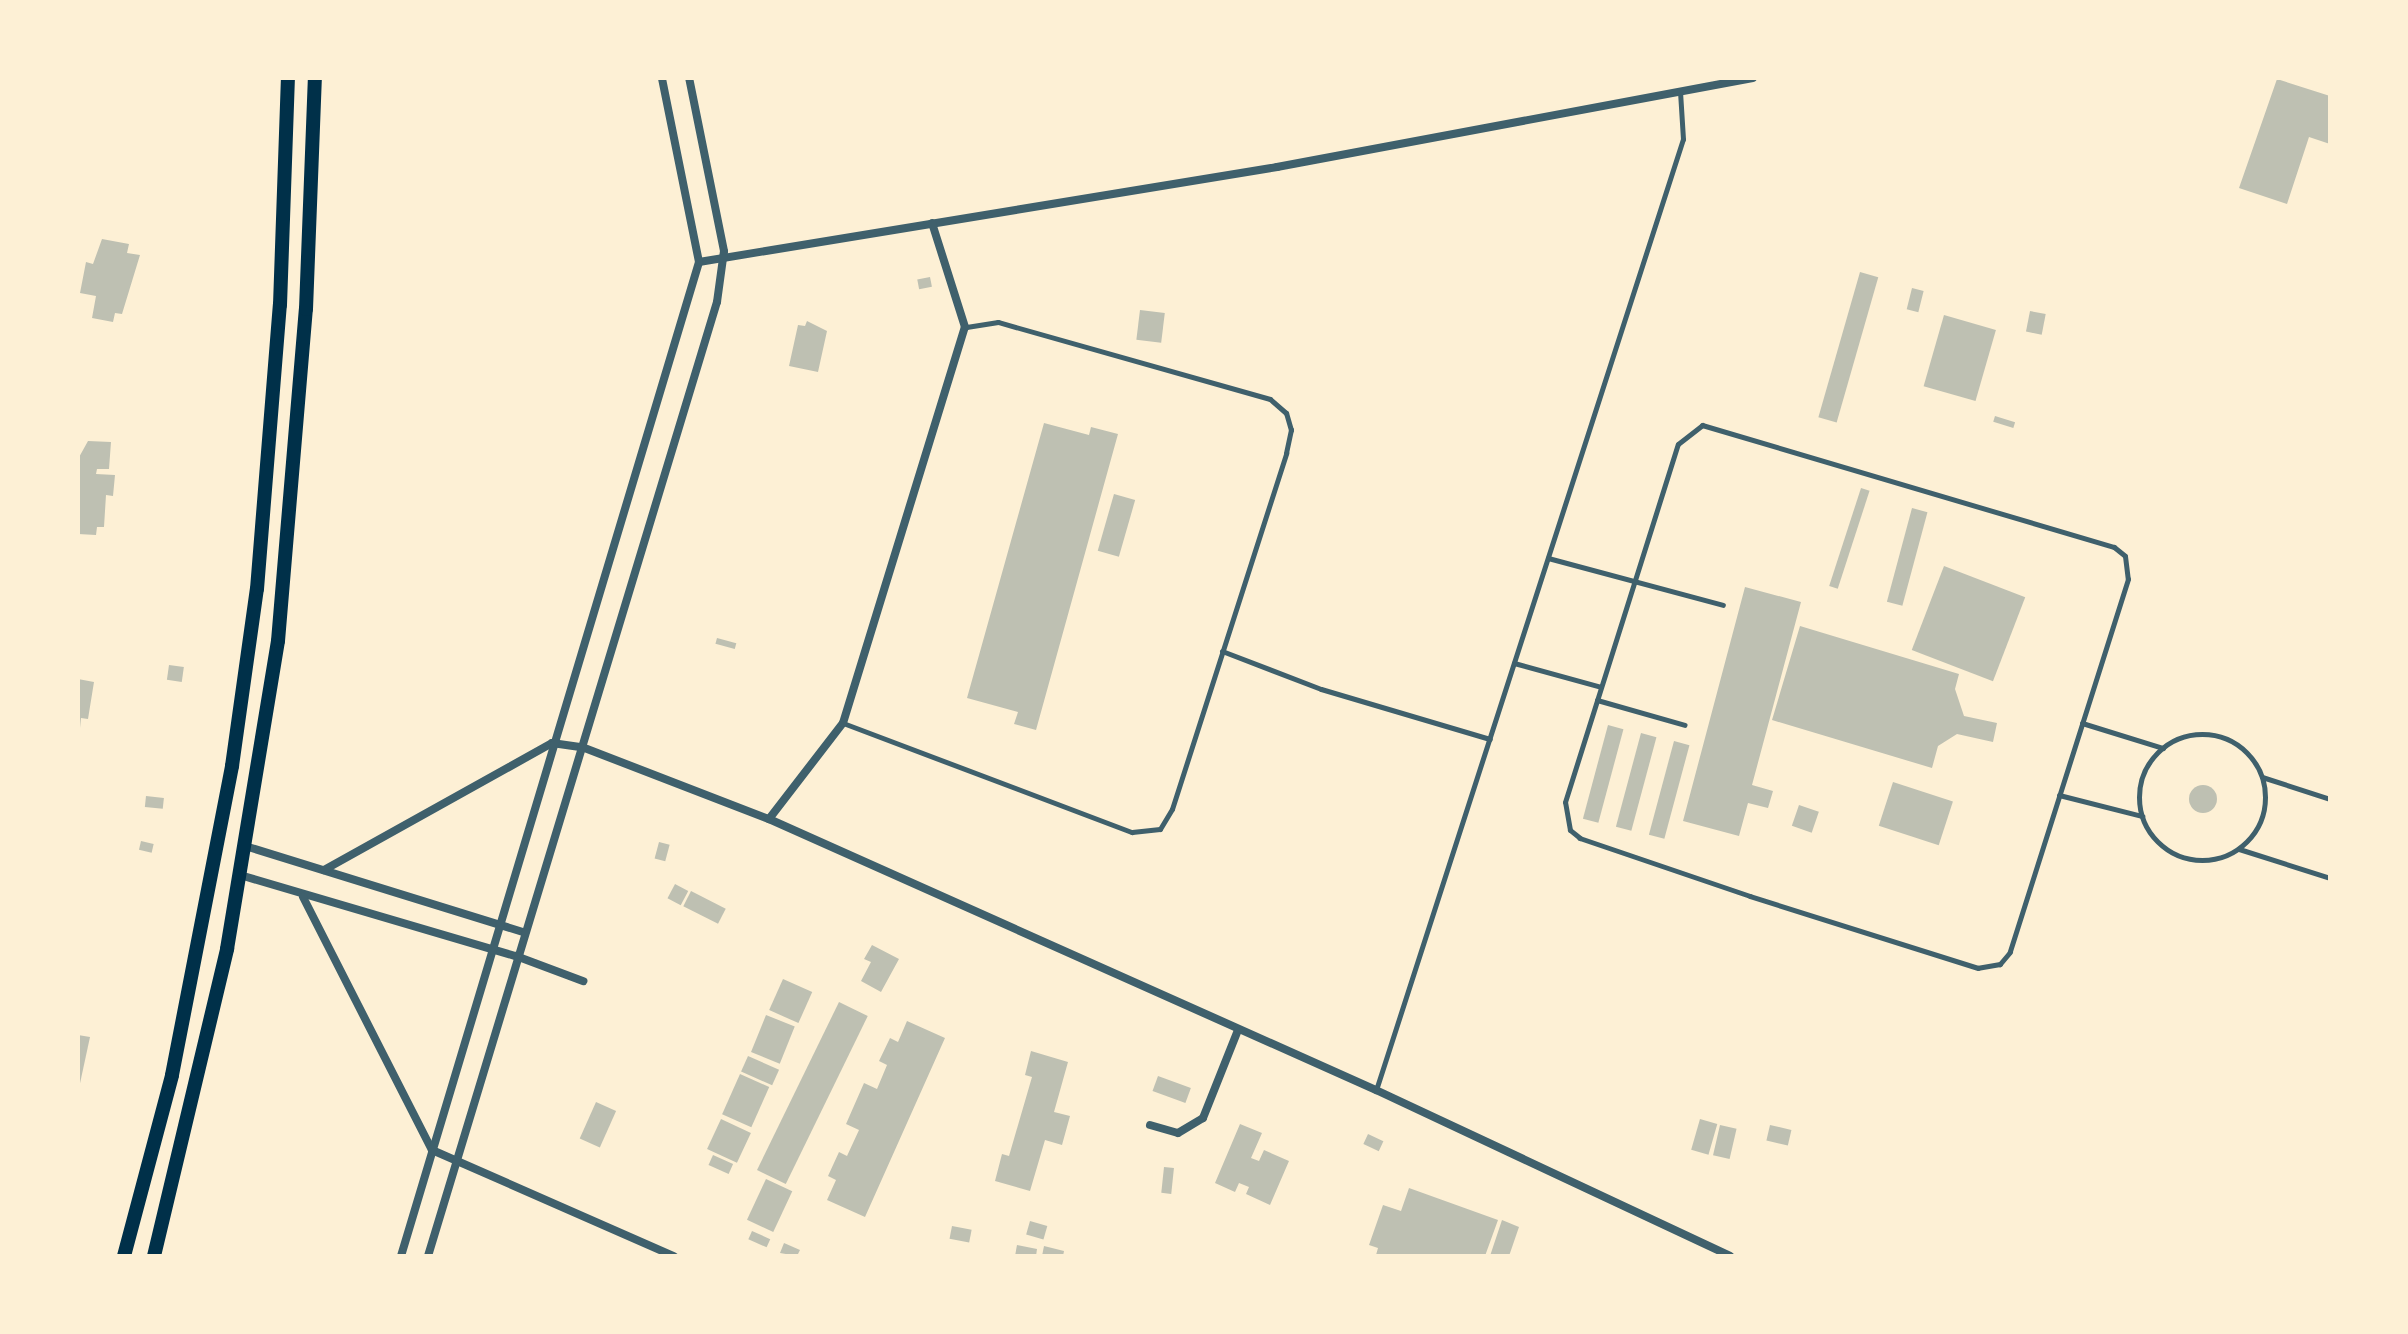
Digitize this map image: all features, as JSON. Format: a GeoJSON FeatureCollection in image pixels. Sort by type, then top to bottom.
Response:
{"type":"FeatureCollection","features":[{"type":"Feature","properties":{"kind":"main road"},"geometry":{"type":"LineString","coordinates":[[124,1256],[172,1075],[238,722],[257,589],[280,305],[288,78]]}},
{"type":"Feature","properties":{"kind":"main road"},"geometry":{"type":"LineString","coordinates":[[154,1256],[193,1105],[240,875],[278,641],[295,480],[315,78]]}},
{"type":"Feature","properties":{"kind":"street"},"geometry":{"type":"LineString","coordinates":[[401,1256],[497,925],[699,262],[662,78]]}},
{"type":"Feature","properties":{"kind":"street"},"geometry":{"type":"LineString","coordinates":[[428,1256],[522,932],[582,747],[717,302],[724,255],[689,78]]}},
{"type":"Feature","properties":{"kind":"street"},"geometry":{"type":"LineString","coordinates":[[699,262],[724,255],[1277,167],[1753,78]]}},
{"type":"Feature","properties":{"kind":"street"},"geometry":{"type":"LineString","coordinates":[[769,819],[843,723],[965,327],[932,223]]}},
{"type":"Feature","properties":{"kind":"street"},"geometry":{"type":"LineString","coordinates":[[324,870],[552,743],[582,747],[769,819],[1376,1090],[1730,1256]]}},
{"type":"Feature","properties":{"kind":"street"},"geometry":{"type":"LineString","coordinates":[[245,846],[522,932]]}},
{"type":"Feature","properties":{"kind":"street"},"geometry":{"type":"LineString","coordinates":[[240,875],[303,897],[516,956],[583,981]]}},
{"type":"Feature","properties":{"kind":"street"},"geometry":{"type":"LineString","coordinates":[[303,897],[432,1150],[674,1256]]}},
{"type":"Feature","properties":{"kind":"street"},"geometry":{"type":"LineString","coordinates":[[1150,1125],[1178,1133],[1203,1118],[1238,1030]]}},
{"type":"Feature","properties":{"kind":"lane"},"geometry":{"type":"LineString","coordinates":[[1376,1090],[1683,139],[1679,90]]}},
{"type":"Feature","properties":{"kind":"lane"},"geometry":{"type":"LineString","coordinates":[[843,723],[1147,833],[1160,829],[1172,809],[1286,453],[1291,430],[1286,413],[1270,399],[998,322],[965,327]]}},
{"type":"Feature","properties":{"kind":"lane"},"geometry":{"type":"LineString","coordinates":[[1702,425],[2114,547],[2125,556],[2129,571],[2010,952],[2000,964],[1978,968],[1574,835],[1564,809],[1634,583],[1678,444],[1702,425]]}},
{"type":"Feature","properties":{"kind":"lane"},"geometry":{"type":"LineString","coordinates":[[1548,558],[1723,605]]}},
{"type":"Feature","properties":{"kind":"lane"},"geometry":{"type":"LineString","coordinates":[[1222,651],[1321,689],[1490,739]]}},
{"type":"Feature","properties":{"kind":"lane"},"geometry":{"type":"LineString","coordinates":[[1514,663],[1601,687]]}},
{"type":"Feature","properties":{"kind":"lane"},"geometry":{"type":"LineString","coordinates":[[1597,700],[1685,725]]}},
{"type":"Feature","properties":{"kind":"lane"},"geometry":{"type":"LineString","coordinates":[[2082,723],[2163,748]]}},
{"type":"Feature","properties":{"kind":"lane"},"geometry":{"type":"LineString","coordinates":[[2216,735],[2241,747],[2261,777],[2265,797],[2259,825],[2238,849],[2202,861],[2175,855],[2153,837],[2142,816],[2141,784],[2163,748],[2188,736],[2216,735]]}},
{"type":"Feature","properties":{"kind":"lane"},"geometry":{"type":"LineString","coordinates":[[2261,777],[2330,799]]}},
{"type":"Feature","properties":{"kind":"lane"},"geometry":{"type":"LineString","coordinates":[[2059,795],[2142,816]]}},
{"type":"Feature","properties":{"kind":"lane"},"geometry":{"type":"LineString","coordinates":[[2238,849],[2330,878]]}},
{"type":"Feature","properties":{"kind":"building"},"geometry":{"type":"Polygon","coordinates":[[[2277,79],[2330,96],[2330,144],[2309,137],[2287,204],[2239,188],[2277,79]]]}},
{"type":"Feature","properties":{"kind":"building"},"geometry":{"type":"Polygon","coordinates":[[[102,239],[129,244],[127,253],[140,255],[122,314],[115,313],[113,322],[92,318],[96,296],[80,293],[86,262],[93,264],[102,239]]]}},
{"type":"Feature","properties":{"kind":"building"},"geometry":{"type":"Polygon","coordinates":[[[1860,272],[1878,277],[1837,422],[1818,417],[1860,272]]]}},
{"type":"Feature","properties":{"kind":"building"},"geometry":{"type":"Polygon","coordinates":[[[930,277],[932,287],[919,289],[917,279],[930,277]]]}},
{"type":"Feature","properties":{"kind":"building"},"geometry":{"type":"Polygon","coordinates":[[[1912,288],[1924,291],[1918,312],[1907,309],[1912,288]]]}},
{"type":"Feature","properties":{"kind":"building"},"geometry":{"type":"Polygon","coordinates":[[[1140,310],[1165,313],[1161,343],[1136,340],[1140,310]]]}},
{"type":"Feature","properties":{"kind":"building"},"geometry":{"type":"Polygon","coordinates":[[[2030,311],[2046,314],[2042,335],[2026,332],[2030,311]]]}},
{"type":"Feature","properties":{"kind":"building"},"geometry":{"type":"Polygon","coordinates":[[[1944,315],[1996,330],[1976,401],[1924,386],[1944,315]]]}},
{"type":"Feature","properties":{"kind":"building"},"geometry":{"type":"Polygon","coordinates":[[[807,321],[827,331],[818,372],[789,366],[798,325],[805,326],[807,321]]]}},
{"type":"Feature","properties":{"kind":"building"},"geometry":{"type":"Polygon","coordinates":[[[1995,416],[2015,422],[2013,428],[1993,422],[1995,416]]]}},
{"type":"Feature","properties":{"kind":"building"},"geometry":{"type":"Polygon","coordinates":[[[1044,423],[1089,435],[1091,427],[1118,434],[1036,730],[1014,724],[1018,712],[967,698],[1044,423]]]}},
{"type":"Feature","properties":{"kind":"building"},"geometry":{"type":"Polygon","coordinates":[[[88,441],[111,442],[109,469],[97,469],[96,474],[115,475],[113,496],[106,495],[104,527],[97,527],[96,535],[78,534],[78,459],[88,441]]]}},
{"type":"Feature","properties":{"kind":"building"},"geometry":{"type":"Polygon","coordinates":[[[1861,488],[1870,491],[1838,589],[1829,586],[1861,488]]]}},
{"type":"Feature","properties":{"kind":"building"},"geometry":{"type":"Polygon","coordinates":[[[1114,494],[1135,500],[1119,557],[1098,551],[1114,494]]]}},
{"type":"Feature","properties":{"kind":"building"},"geometry":{"type":"Polygon","coordinates":[[[1912,508],[1927,512],[1902,606],[1887,602],[1912,508]]]}},
{"type":"Feature","properties":{"kind":"building"},"geometry":{"type":"Polygon","coordinates":[[[1944,566],[2025,597],[1993,681],[1912,650],[1944,566]]]}},
{"type":"Feature","properties":{"kind":"building"},"geometry":{"type":"Polygon","coordinates":[[[1745,587],[1801,602],[1752,785],[1773,791],[1768,808],[1748,803],[1739,836],[1683,821],[1745,587]]]}},
{"type":"Feature","properties":{"kind":"building"},"geometry":{"type":"Polygon","coordinates":[[[1800,626],[1959,674],[1955,689],[1964,716],[1997,723],[1993,742],[1957,734],[1938,746],[1932,768],[1772,720],[1800,626]]]}},
{"type":"Feature","properties":{"kind":"building"},"geometry":{"type":"Polygon","coordinates":[[[717,638],[736,643],[735,649],[715,644],[717,638]]]}},
{"type":"Feature","properties":{"kind":"building"},"geometry":{"type":"Polygon","coordinates":[[[169,665],[184,667],[182,682],[167,680],[169,665]]]}},
{"type":"Feature","properties":{"kind":"building"},"geometry":{"type":"Polygon","coordinates":[[[78,679],[94,682],[88,719],[81,718],[80,728],[78,679]]]}},
{"type":"Feature","properties":{"kind":"building"},"geometry":{"type":"Polygon","coordinates":[[[1608,725],[1623,729],[1598,823],[1583,819],[1608,725]]]}},
{"type":"Feature","properties":{"kind":"building"},"geometry":{"type":"Polygon","coordinates":[[[1641,733],[1656,737],[1631,831],[1616,827],[1641,733]]]}},
{"type":"Feature","properties":{"kind":"building"},"geometry":{"type":"Polygon","coordinates":[[[1674,741],[1689,745],[1664,839],[1649,835],[1674,741]]]}},
{"type":"Feature","properties":{"kind":"building"},"geometry":{"type":"Polygon","coordinates":[[[1893,782],[1953,801],[1939,845],[1879,826],[1893,782]]]}},
{"type":"Feature","properties":{"kind":"building"},"geometry":{"type":"Polygon","coordinates":[[[2203,785],[2213,789],[2217,799],[2213,809],[2203,813],[2193,809],[2189,799],[2193,789],[2203,785]]]}},
{"type":"Feature","properties":{"kind":"building"},"geometry":{"type":"Polygon","coordinates":[[[146,796],[164,798],[163,809],[145,807],[146,796]]]}},
{"type":"Feature","properties":{"kind":"building"},"geometry":{"type":"Polygon","coordinates":[[[1799,805],[1819,812],[1812,833],[1792,826],[1799,805]]]}},
{"type":"Feature","properties":{"kind":"building"},"geometry":{"type":"Polygon","coordinates":[[[141,841],[154,844],[152,853],[139,850],[141,841]]]}},
{"type":"Feature","properties":{"kind":"building"},"geometry":{"type":"Polygon","coordinates":[[[659,842],[670,845],[665,861],[655,858],[659,842]]]}},
{"type":"Feature","properties":{"kind":"building"},"geometry":{"type":"Polygon","coordinates":[[[675,884],[688,891],[681,905],[667,898],[675,884]]]}},
{"type":"Feature","properties":{"kind":"building"},"geometry":{"type":"Polygon","coordinates":[[[691,891],[726,909],[718,924],[683,906],[691,891]]]}},
{"type":"Feature","properties":{"kind":"building"},"geometry":{"type":"Polygon","coordinates":[[[872,945],[899,959],[881,992],[861,981],[871,962],[864,959],[872,945]]]}},
{"type":"Feature","properties":{"kind":"building"},"geometry":{"type":"Polygon","coordinates":[[[783,979],[812,992],[798,1023],[769,1010],[783,979]]]}},
{"type":"Feature","properties":{"kind":"building"},"geometry":{"type":"Polygon","coordinates":[[[839,1002],[868,1016],[786,1184],[757,1170],[839,1002]]]}},
{"type":"Feature","properties":{"kind":"building"},"geometry":{"type":"Polygon","coordinates":[[[766,1015],[795,1027],[780,1064],[751,1052],[766,1015]]]}},
{"type":"Feature","properties":{"kind":"building"},"geometry":{"type":"Polygon","coordinates":[[[907,1021],[945,1038],[865,1217],[827,1200],[836,1180],[828,1176],[839,1152],[847,1156],[859,1130],[846,1124],[864,1083],[877,1089],[887,1065],[879,1061],[890,1038],[898,1042],[907,1021]]]}},
{"type":"Feature","properties":{"kind":"building"},"geometry":{"type":"Polygon","coordinates":[[[78,1035],[90,1037],[79,1088],[78,1088],[78,1035]]]}},
{"type":"Feature","properties":{"kind":"building"},"geometry":{"type":"Polygon","coordinates":[[[1031,1051],[1068,1062],[1054,1112],[1070,1116],[1062,1145],[1045,1140],[1030,1191],[995,1181],[1002,1154],[1009,1156],[1032,1077],[1025,1075],[1031,1051]]]}},
{"type":"Feature","properties":{"kind":"building"},"geometry":{"type":"Polygon","coordinates":[[[748,1056],[779,1070],[772,1085],[741,1072],[748,1056]]]}},
{"type":"Feature","properties":{"kind":"building"},"geometry":{"type":"Polygon","coordinates":[[[740,1074],[769,1087],[751,1127],[722,1114],[740,1074]]]}},
{"type":"Feature","properties":{"kind":"building"},"geometry":{"type":"Polygon","coordinates":[[[1158,1076],[1191,1088],[1185,1103],[1153,1091],[1158,1076]]]}},
{"type":"Feature","properties":{"kind":"building"},"geometry":{"type":"Polygon","coordinates":[[[596,1102],[616,1111],[600,1147],[580,1139],[596,1102]]]}},
{"type":"Feature","properties":{"kind":"building"},"geometry":{"type":"Polygon","coordinates":[[[721,1119],[751,1133],[737,1163],[707,1149],[721,1119]]]}},
{"type":"Feature","properties":{"kind":"building"},"geometry":{"type":"Polygon","coordinates":[[[1700,1119],[1717,1124],[1708,1155],[1691,1150],[1700,1119]]]}},
{"type":"Feature","properties":{"kind":"building"},"geometry":{"type":"Polygon","coordinates":[[[1240,1124],[1262,1133],[1251,1158],[1259,1161],[1264,1150],[1289,1161],[1270,1205],[1246,1194],[1249,1187],[1239,1183],[1235,1192],[1215,1183],[1240,1124]]]}},
{"type":"Feature","properties":{"kind":"building"},"geometry":{"type":"Polygon","coordinates":[[[1720,1125],[1737,1129],[1730,1159],[1713,1155],[1720,1125]]]}},
{"type":"Feature","properties":{"kind":"building"},"geometry":{"type":"Polygon","coordinates":[[[1770,1125],[1791,1130],[1788,1146],[1766,1141],[1770,1125]]]}},
{"type":"Feature","properties":{"kind":"building"},"geometry":{"type":"Polygon","coordinates":[[[1368,1134],[1383,1141],[1379,1151],[1363,1144],[1368,1134]]]}},
{"type":"Feature","properties":{"kind":"building"},"geometry":{"type":"Polygon","coordinates":[[[713,1155],[733,1164],[729,1174],[709,1165],[713,1155]]]}},
{"type":"Feature","properties":{"kind":"building"},"geometry":{"type":"Polygon","coordinates":[[[1164,1167],[1174,1168],[1171,1194],[1161,1193],[1164,1167]]]}},
{"type":"Feature","properties":{"kind":"building"},"geometry":{"type":"Polygon","coordinates":[[[766,1179],[792,1191],[773,1232],[747,1220],[766,1179]]]}},
{"type":"Feature","properties":{"kind":"building"},"geometry":{"type":"Polygon","coordinates":[[[1409,1188],[1498,1220],[1485,1256],[1376,1255],[1378,1248],[1369,1245],[1383,1205],[1401,1211],[1409,1188]]]}},
{"type":"Feature","properties":{"kind":"building"},"geometry":{"type":"Polygon","coordinates":[[[1502,1220],[1519,1227],[1509,1256],[1490,1256],[1502,1220]]]}},
{"type":"Feature","properties":{"kind":"building"},"geometry":{"type":"Polygon","coordinates":[[[1030,1221],[1047,1226],[1043,1239],[1026,1234],[1030,1221]]]}},
{"type":"Feature","properties":{"kind":"building"},"geometry":{"type":"Polygon","coordinates":[[[952,1226],[972,1230],[969,1243],[950,1239],[952,1226]]]}},
{"type":"Feature","properties":{"kind":"building"},"geometry":{"type":"Polygon","coordinates":[[[752,1231],[770,1239],[767,1247],[748,1239],[752,1231]]]}},
{"type":"Feature","properties":{"kind":"building"},"geometry":{"type":"Polygon","coordinates":[[[784,1243],[800,1250],[797,1256],[780,1253],[784,1243]]]}},
{"type":"Feature","properties":{"kind":"building"},"geometry":{"type":"Polygon","coordinates":[[[1017,1245],[1037,1249],[1036,1256],[1015,1256],[1017,1245]]]}},
{"type":"Feature","properties":{"kind":"building"},"geometry":{"type":"Polygon","coordinates":[[[1044,1246],[1064,1251],[1063,1256],[1042,1256],[1044,1246]]]}}]}
